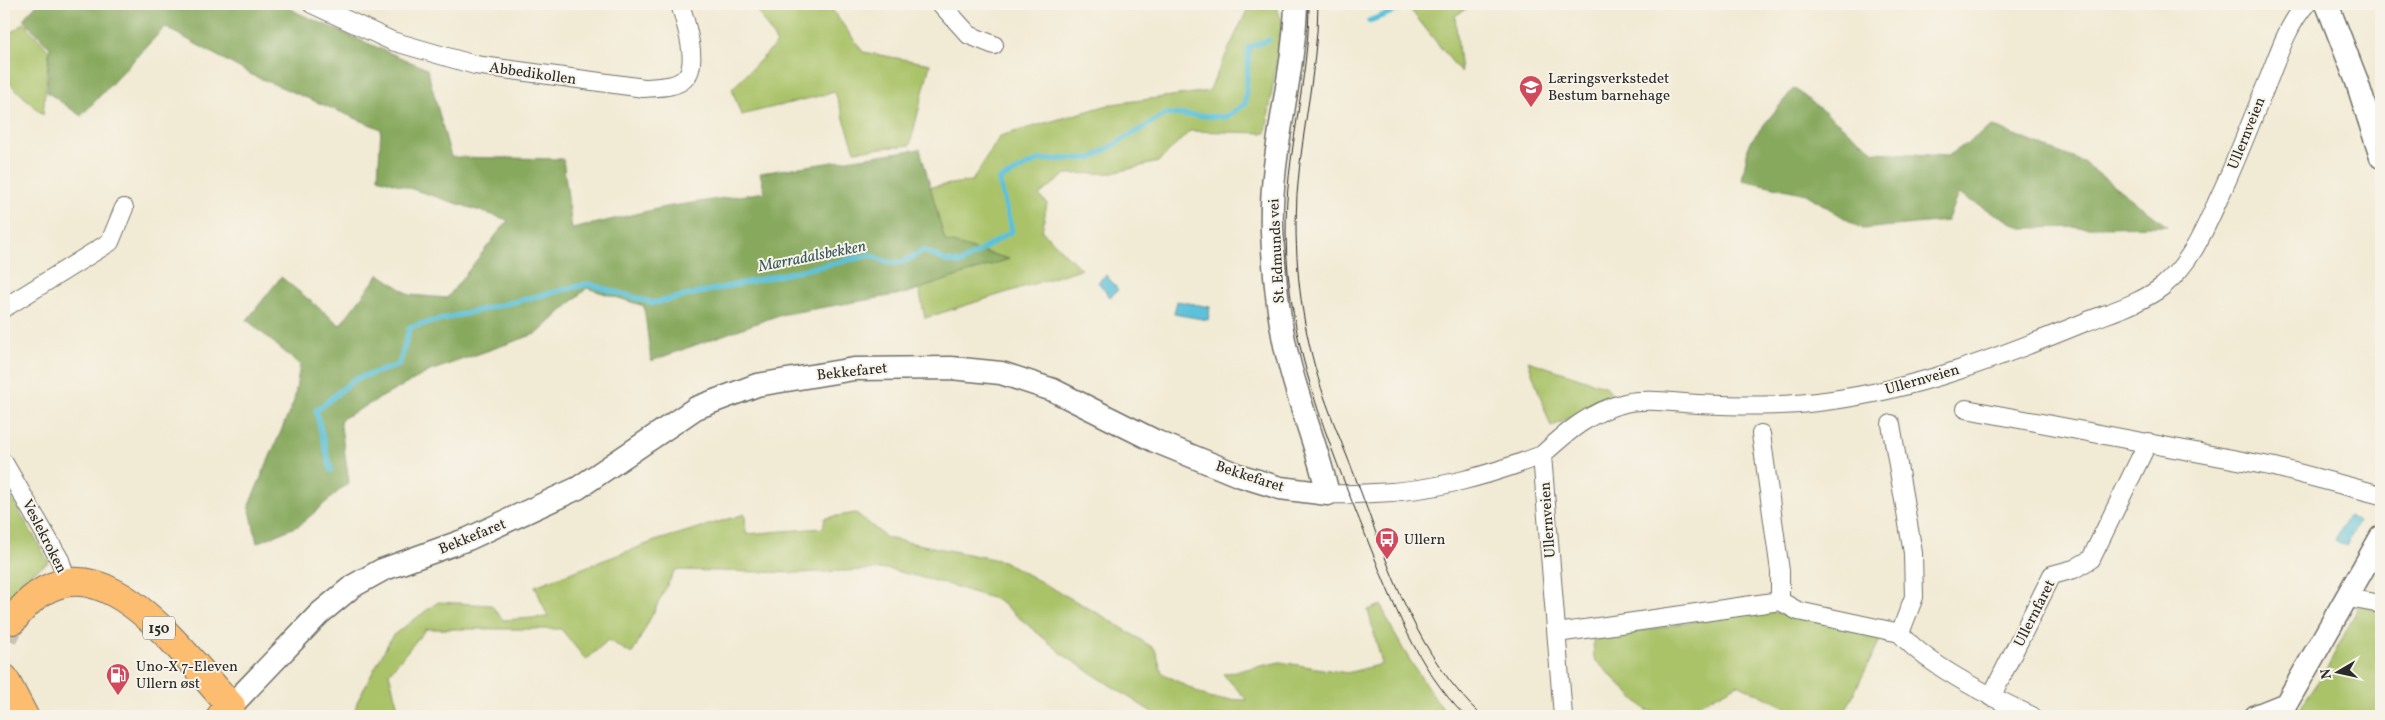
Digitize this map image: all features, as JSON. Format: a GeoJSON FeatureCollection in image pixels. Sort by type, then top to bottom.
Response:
{"type":"FeatureCollection","features":[{"type":"Feature","properties":{"kind":"highway","name":"Veslekroken"},"geometry":{"type":"LineString","coordinates":[[67,582],[77,581],[101,586],[135,606],[165,634],[226,711]]}},
{"type":"Feature","properties":{"kind":"highway","name":"150"},"geometry":{"type":"LineString","coordinates":[[13,620],[38,593],[67,582]]}},
{"type":"Feature","properties":{"kind":"highway"},"geometry":{"type":"LineString","coordinates":[[4,678],[24,716]]}},
{"type":"Feature","properties":{"kind":"street","name":"Abbedikollen"},"geometry":{"type":"LineString","coordinates":[[312,4],[392,41],[475,65],[644,88],[673,85],[686,77],[691,65],[688,30],[680,4]]}},
{"type":"Feature","properties":{"kind":"street"},"geometry":{"type":"LineString","coordinates":[[940,4],[969,34],[994,45]]}},
{"type":"Feature","properties":{"kind":"street","name":"St. Edmunds vei"},"geometry":{"type":"LineString","coordinates":[[1296,4],[1293,42],[1274,170],[1272,230],[1276,292],[1284,342],[1300,401],[1321,461],[1328,494]]}},
{"type":"Feature","properties":{"kind":"street","name":"Ullernveien"},"geometry":{"type":"LineString","coordinates":[[1563,716],[1542,454],[1569,430],[1595,414],[1626,403],[1759,407],[1824,402],[1866,395],[1944,374],[2018,349],[2143,299],[2162,286],[2185,265],[2196,248],[2232,170],[2282,45],[2296,16],[2306,4]]}},
{"type":"Feature","properties":{"kind":"street"},"geometry":{"type":"LineString","coordinates":[[2327,4],[2359,88],[2381,157]]}},
{"type":"Feature","properties":{"kind":"street"},"geometry":{"type":"LineString","coordinates":[[4,308],[110,242],[124,208]]}},
{"type":"Feature","properties":{"kind":"street","name":"Bekkefaret"},"geometry":{"type":"LineString","coordinates":[[226,711],[319,614],[353,586],[382,570],[468,539],[578,488],[696,408],[757,385],[854,369],[951,368],[1001,373],[1053,390],[1155,441],[1238,475],[1280,488],[1328,494],[1409,492],[1454,484],[1504,470],[1542,454]]}},
{"type":"Feature","properties":{"kind":"street"},"geometry":{"type":"LineString","coordinates":[[1966,410],[2148,442],[2274,468],[2381,495]]}},
{"type":"Feature","properties":{"kind":"street"},"geometry":{"type":"LineString","coordinates":[[1891,424],[1914,554],[1914,597],[1900,633]]}},
{"type":"Feature","properties":{"kind":"street"},"geometry":{"type":"LineString","coordinates":[[1761,434],[1780,571],[1780,600]]}},
{"type":"Feature","properties":{"kind":"street","name":"Ullernfaret"},"geometry":{"type":"LineString","coordinates":[[1992,697],[2052,575],[2074,569],[2091,559],[2148,442]]}},
{"type":"Feature","properties":{"kind":"street","name":"Veslekroken"},"geometry":{"type":"LineString","coordinates":[[4,463],[60,560],[67,582]]}},
{"type":"Feature","properties":{"kind":"street"},"geometry":{"type":"LineString","coordinates":[[2256,716],[2286,704],[2381,537]]}},
{"type":"Feature","properties":{"kind":"street"},"geometry":{"type":"LineString","coordinates":[[2348,598],[2381,604]]}},
{"type":"Feature","properties":{"kind":"street"},"geometry":{"type":"LineString","coordinates":[[1557,633],[1780,600],[1798,610],[1900,633],[1912,648],[1992,697],[2029,715]]}},
{"type":"Feature","properties":{"kind":"green space"},"geometry":{"type":"Polygon","coordinates":[[[37,4],[284,4],[298,13],[427,69],[451,157],[563,159],[572,229],[665,207],[765,192],[760,173],[920,149],[945,241],[1009,259],[907,293],[779,315],[651,361],[644,306],[587,288],[538,333],[430,371],[340,420],[349,482],[300,525],[257,543],[249,505],[294,401],[300,365],[247,320],[281,277],[340,325],[379,274],[410,295],[447,298],[508,220],[378,178],[381,129],[252,75],[165,27],[81,116],[47,92],[50,48],[23,19],[37,4]]]}},
{"type":"Feature","properties":{"kind":"green space"},"geometry":{"type":"Polygon","coordinates":[[[753,4],[828,4],[863,52],[930,64],[910,145],[855,151],[835,92],[741,115],[732,89],[777,43],[753,4]]]}},
{"type":"Feature","properties":{"kind":"green space"},"geometry":{"type":"Polygon","coordinates":[[[1250,4],[1276,4],[1282,22],[1266,133],[1190,131],[1158,162],[1112,173],[1066,174],[1039,195],[1047,203],[1042,231],[1081,269],[925,318],[919,289],[1009,259],[945,241],[930,187],[972,181],[1000,136],[1112,104],[1209,91],[1250,4]]]}},
{"type":"Feature","properties":{"kind":"green space"},"geometry":{"type":"Polygon","coordinates":[[[1406,4],[1473,4],[1455,16],[1461,73],[1406,4]]]}},
{"type":"Feature","properties":{"kind":"green space"},"geometry":{"type":"Polygon","coordinates":[[[24,23],[49,51],[43,115],[4,78],[4,38],[24,23]]]}},
{"type":"Feature","properties":{"kind":"green space"},"geometry":{"type":"Polygon","coordinates":[[[1794,88],[1875,152],[1948,156],[1992,126],[2083,162],[2167,226],[2022,228],[1958,194],[1947,221],[1862,229],[1806,194],[1742,180],[1749,143],[1794,88]]]}},
{"type":"Feature","properties":{"kind":"green space"},"geometry":{"type":"Polygon","coordinates":[[[1528,361],[1607,387],[1612,396],[1551,427],[1528,361]]]}},
{"type":"Feature","properties":{"kind":"green space"},"geometry":{"type":"Polygon","coordinates":[[[4,485],[49,562],[27,576],[6,601],[4,597],[4,485]]]}},
{"type":"Feature","properties":{"kind":"green space"},"geometry":{"type":"Polygon","coordinates":[[[856,513],[887,538],[1003,561],[1108,619],[1155,649],[1162,673],[1211,699],[1247,700],[1223,674],[1280,662],[1347,673],[1382,664],[1368,610],[1381,605],[1394,633],[1410,660],[1445,712],[1450,716],[1158,716],[1065,656],[998,600],[888,569],[799,573],[675,570],[632,654],[608,640],[586,660],[561,629],[426,629],[389,673],[400,716],[354,716],[357,702],[392,636],[438,602],[491,605],[503,620],[548,617],[535,586],[655,541],[745,514],[746,534],[823,528],[825,518],[856,513]]]}},
{"type":"Feature","properties":{"kind":"green space"},"geometry":{"type":"Polygon","coordinates":[[[2360,604],[2381,609],[2381,716],[2294,716],[2325,672],[2360,604]]]}},
{"type":"Feature","properties":{"kind":"green space"},"geometry":{"type":"Polygon","coordinates":[[[1759,609],[1882,636],[1843,716],[1804,716],[1738,684],[1677,716],[1646,710],[1594,659],[1593,640],[1759,609]]]}},
{"type":"Feature","properties":{"kind":"water"},"geometry":{"type":"Polygon","coordinates":[[[1106,275],[1118,290],[1110,297],[1098,282],[1106,275]]]}},
{"type":"Feature","properties":{"kind":"water"},"geometry":{"type":"Polygon","coordinates":[[[1177,301],[1210,307],[1208,320],[1174,314],[1177,301]]]}},
{"type":"Feature","properties":{"kind":"water"},"geometry":{"type":"Polygon","coordinates":[[[2348,516],[2359,522],[2346,546],[2335,540],[2348,516]]]}},
{"type":"Feature","properties":{"kind":"waterway","name":"Mærradalsbekken"},"geometry":{"type":"LineString","coordinates":[[1369,21],[1413,4]]}},
{"type":"Feature","properties":{"kind":"waterway","name":"Mærradalsbekken"},"geometry":{"type":"LineString","coordinates":[[331,470],[316,411],[355,379],[399,365],[410,327],[588,284],[653,303],[871,255],[886,262],[898,263],[910,259],[923,250],[946,261],[961,263],[1012,231],[999,180],[1039,160],[1092,158],[1166,114],[1226,117],[1245,104],[1249,47],[1269,40]]}},
{"type":"Feature","properties":{"kind":"tunnel"},"geometry":{"type":"LineString","coordinates":[[4,637],[13,620]]}},
{"type":"Feature","properties":{"kind":"tram line"},"geometry":{"type":"LineString","coordinates":[[1309,4],[1305,61],[1289,176],[1287,204],[1288,274],[1293,314],[1312,390],[1324,428],[1397,610],[1407,633],[1433,677],[1465,716]]}},
{"type":"Feature","properties":{"kind":"tram line"},"geometry":{"type":"LineString","coordinates":[[1318,4],[1315,59],[1299,168],[1296,223],[1300,290],[1312,356],[1334,423],[1384,555],[1409,613],[1440,668],[1482,716]]}},
{"type":"Feature","properties":{"kind":"place","name":"Læringsverkstedet Bestum barnehage"},"geometry":{"type":"Point","coordinates":[1531,108]}},
{"type":"Feature","properties":{"kind":"place","name":"Ullern"},"geometry":{"type":"Point","coordinates":[1387,560]}},
{"type":"Feature","properties":{"kind":"place","name":"Uno-X 7-Eleven Ullern øst"},"geometry":{"type":"Point","coordinates":[118,696]}}]}
